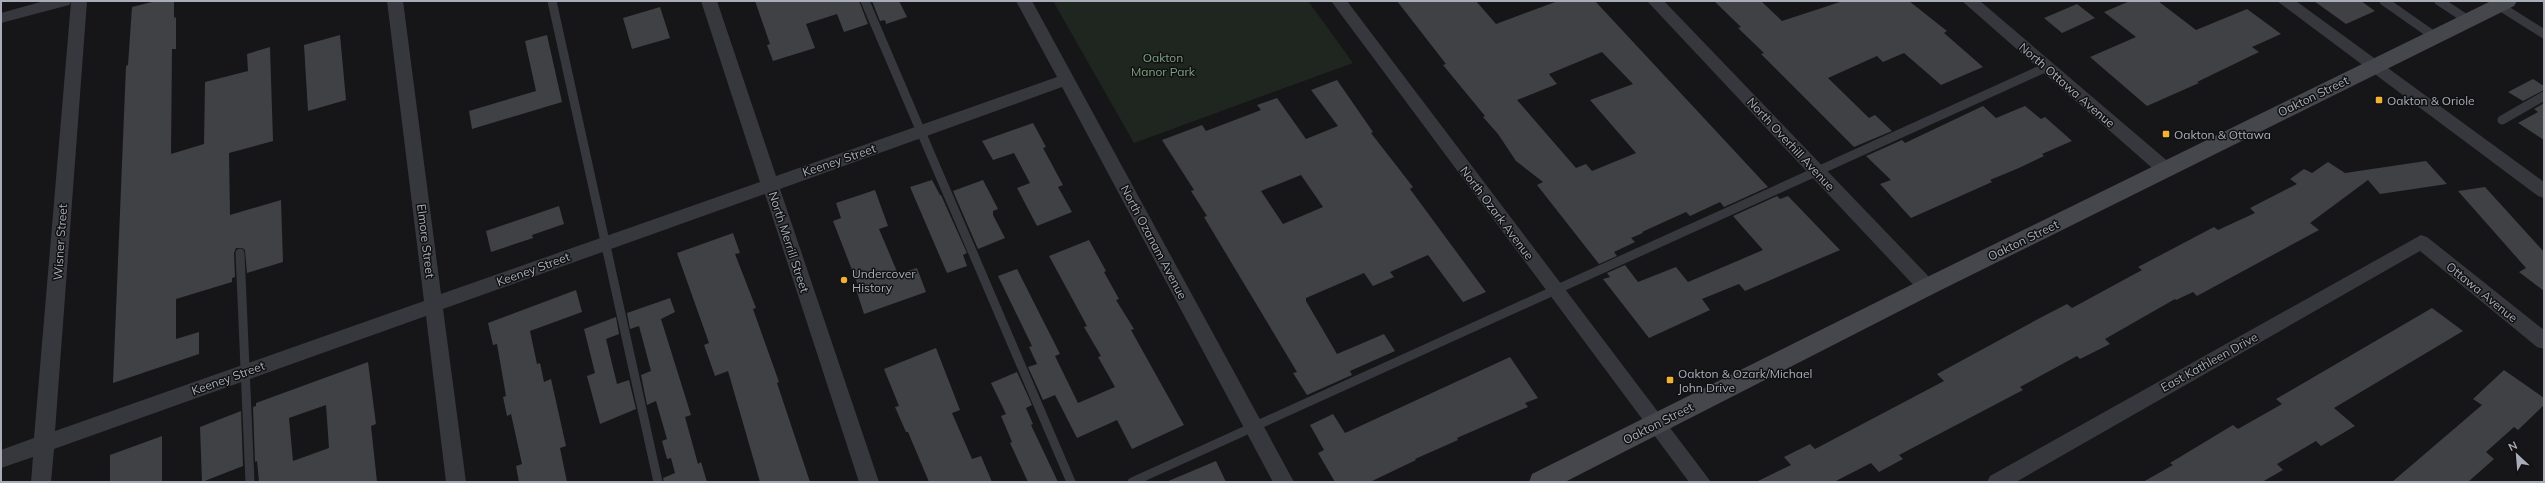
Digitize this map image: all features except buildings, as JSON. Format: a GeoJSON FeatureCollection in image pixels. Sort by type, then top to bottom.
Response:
{"type":"FeatureCollection","features":[{"type":"Feature","properties":{"kind":"main road","name":"Oakton Street"},"geometry":{"type":"LineString","coordinates":[[1541,482],[1927,287],[2503,3]]}},
{"type":"Feature","properties":{"kind":"street"},"geometry":{"type":"LineString","coordinates":[[1,18],[64,1]]}},
{"type":"Feature","properties":{"kind":"street","name":"Wisner Street"},"geometry":{"type":"LineString","coordinates":[[41,482],[79,1]]}},
{"type":"Feature","properties":{"kind":"street","name":"Elmore Street"},"geometry":{"type":"LineString","coordinates":[[395,1],[456,482]]}},
{"type":"Feature","properties":{"kind":"street","name":"North Merrill Street"},"geometry":{"type":"LineString","coordinates":[[709,1],[869,482]]}},
{"type":"Feature","properties":{"kind":"street","name":"North Ozanam Avenue"},"geometry":{"type":"LineString","coordinates":[[1024,1],[1284,482]]}},
{"type":"Feature","properties":{"kind":"street","name":"North Ozark Avenue"},"geometry":{"type":"LineString","coordinates":[[1338,1],[1701,482]]}},
{"type":"Feature","properties":{"kind":"street","name":"North Overhill Avenue"},"geometry":{"type":"LineString","coordinates":[[1655,1],[1927,287]]}},
{"type":"Feature","properties":{"kind":"street","name":"North Ottawa Avenue"},"geometry":{"type":"LineString","coordinates":[[1970,1],[2165,169]]}},
{"type":"Feature","properties":{"kind":"street"},"geometry":{"type":"LineString","coordinates":[[2285,1],[2544,191]]}},
{"type":"Feature","properties":{"kind":"street","name":"Keeney Street"},"geometry":{"type":"LineString","coordinates":[[1,459],[770,184],[1066,80]]}},
{"type":"Feature","properties":{"kind":"street","name":"Ottawa Avenue"},"geometry":{"type":"LineString","coordinates":[[2421,242],[2544,341]]}},
{"type":"Feature","properties":{"kind":"street","name":"East Kathleen Drive"},"geometry":{"type":"LineString","coordinates":[[1997,482],[2421,242]]}},
{"type":"Feature","properties":{"kind":"lane"},"geometry":{"type":"LineString","coordinates":[[552,1],[658,482]]}},
{"type":"Feature","properties":{"kind":"lane"},"geometry":{"type":"LineString","coordinates":[[865,1],[1071,482]]}},
{"type":"Feature","properties":{"kind":"lane"},"geometry":{"type":"LineString","coordinates":[[2384,1],[2434,36]]}},
{"type":"Feature","properties":{"kind":"lane"},"geometry":{"type":"LineString","coordinates":[[2439,1],[2468,20]]}},
{"type":"Feature","properties":{"kind":"lane"},"geometry":{"type":"LineString","coordinates":[[2503,3],[2544,34]]}},
{"type":"Feature","properties":{"kind":"lane"},"geometry":{"type":"LineString","coordinates":[[1132,482],[2047,67]]}},
{"type":"Feature","properties":{"kind":"lane"},"geometry":{"type":"LineString","coordinates":[[2502,120],[2544,96]]}},
{"type":"Feature","properties":{"kind":"lane"},"geometry":{"type":"LineString","coordinates":[[240,253],[250,482]]}},
{"type":"Feature","properties":{"kind":"green space","name":"Oakton Manor Park"},"geometry":{"type":"Polygon","coordinates":[[[1053,1],[1308,1],[1353,63],[1134,143],[1053,1]]]}},
{"type":"Feature","properties":{"kind":"place","name":"Oakton & Oriole"},"geometry":{"type":"Point","coordinates":[2379,100]}},
{"type":"Feature","properties":{"kind":"place","name":"Oakton & Ottawa"},"geometry":{"type":"Point","coordinates":[2166,134]}},
{"type":"Feature","properties":{"kind":"place","name":"Undercover History"},"geometry":{"type":"Point","coordinates":[844,280]}},
{"type":"Feature","properties":{"kind":"place","name":"Oakton & Ozark/Michael John Drive"},"geometry":{"type":"Point","coordinates":[1670,380]}}]}
